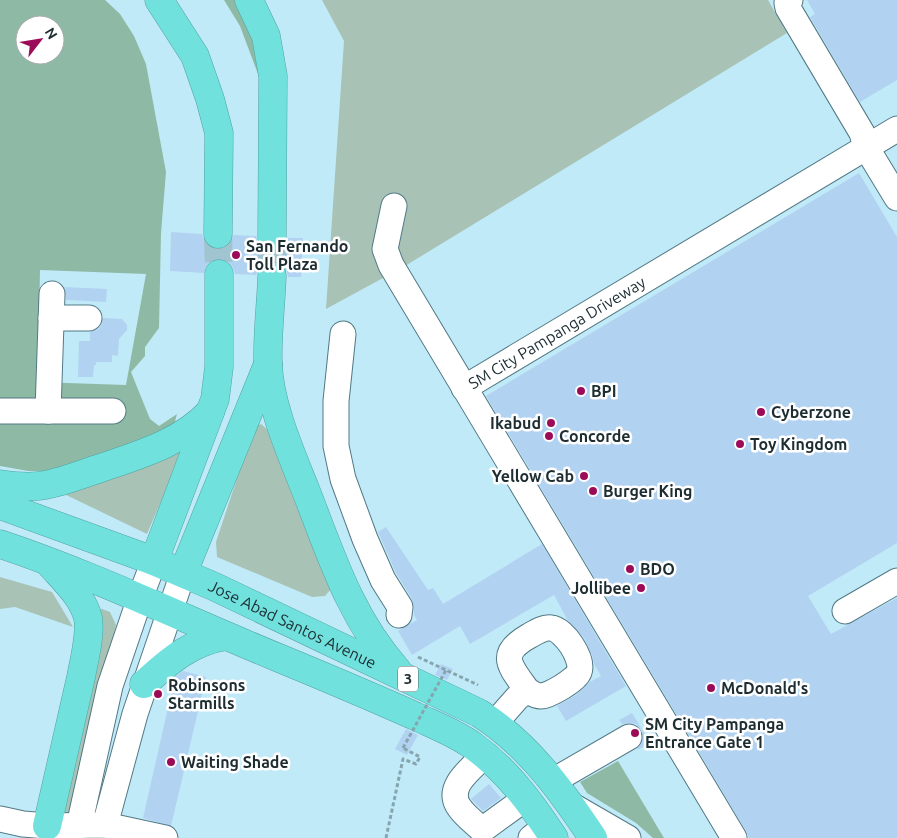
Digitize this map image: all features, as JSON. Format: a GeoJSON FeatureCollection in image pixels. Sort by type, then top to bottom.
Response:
{"type":"FeatureCollection","features":[{"type":"Feature","properties":{"kind":"highway"},"geometry":{"type":"LineString","coordinates":[[159,0],[194,56],[210,99],[219,133],[218,234]]}},
{"type":"Feature","properties":{"kind":"highway"},"geometry":{"type":"LineString","coordinates":[[249,0],[266,36],[273,76],[272,237]]}},
{"type":"Feature","properties":{"kind":"highway"},"geometry":{"type":"LineString","coordinates":[[154,561],[211,411],[216,393],[219,366],[218,274]]}},
{"type":"Feature","properties":{"kind":"highway"},"geometry":{"type":"LineString","coordinates":[[272,276],[268,364],[273,393],[287,442],[354,609],[377,646],[411,667]]}},
{"type":"Feature","properties":{"kind":"highway"},"geometry":{"type":"LineString","coordinates":[[183,573],[268,364]]}},
{"type":"Feature","properties":{"kind":"highway"},"geometry":{"type":"LineString","coordinates":[[0,484],[38,486],[67,480],[168,444],[199,424],[211,411]]}},
{"type":"Feature","properties":{"kind":"highway","name":"Jose Abad Santos Avenue"},"geometry":{"type":"LineString","coordinates":[[0,505],[154,561],[411,667],[462,704],[495,723],[528,752],[553,781],[593,838]]}},
{"type":"Feature","properties":{"kind":"highway","name":"Jose Abad Santos Avenue"},"geometry":{"type":"LineString","coordinates":[[0,544],[45,559],[140,598],[381,700],[456,736],[486,755],[507,775],[526,798],[544,834]]}},
{"type":"Feature","properties":{"kind":"highway"},"geometry":{"type":"LineString","coordinates":[[45,559],[78,596],[88,619],[81,677],[47,826]]}},
{"type":"Feature","properties":{"kind":"highway"},"geometry":{"type":"LineString","coordinates":[[144,684],[169,661],[185,650],[226,636]]}},
{"type":"Feature","properties":{"kind":"street"},"geometry":{"type":"LineString","coordinates":[[790,0],[787,3],[788,8],[862,133],[866,147],[897,198]]}},
{"type":"Feature","properties":{"kind":"street","name":"SM City Pampanga Driveway"},"geometry":{"type":"LineString","coordinates":[[734,838],[644,728],[464,388],[897,129]]}},
{"type":"Feature","properties":{"kind":"street"},"geometry":{"type":"LineString","coordinates":[[394,206],[385,249],[391,265],[464,388]]}},
{"type":"Feature","properties":{"kind":"street"},"geometry":{"type":"LineString","coordinates":[[48,411],[52,306],[89,318]]}},
{"type":"Feature","properties":{"kind":"street"},"geometry":{"type":"LineString","coordinates":[[343,334],[336,401],[336,446],[343,479],[365,539],[384,580],[400,607],[399,615]]}},
{"type":"Feature","properties":{"kind":"street"},"geometry":{"type":"LineString","coordinates":[[0,411],[113,411]]}},
{"type":"Feature","properties":{"kind":"street"},"geometry":{"type":"LineString","coordinates":[[79,826],[110,686],[154,561]]}},
{"type":"Feature","properties":{"kind":"street"},"geometry":{"type":"LineString","coordinates":[[105,825],[144,684],[183,573]]}},
{"type":"Feature","properties":{"kind":"street"},"geometry":{"type":"LineString","coordinates":[[845,612],[897,581]]}},
{"type":"Feature","properties":{"kind":"street"},"geometry":{"type":"LineString","coordinates":[[495,723],[517,698],[527,690]]}},
{"type":"Feature","properties":{"kind":"street"},"geometry":{"type":"LineString","coordinates":[[553,781],[644,728]]}},
{"type":"Feature","properties":{"kind":"street"},"geometry":{"type":"LineString","coordinates":[[486,755],[460,781],[455,789],[454,795],[459,807],[482,830],[526,798]]}},
{"type":"Feature","properties":{"kind":"street"},"geometry":{"type":"LineString","coordinates":[[571,805],[628,838]]}},
{"type":"Feature","properties":{"kind":"street"},"geometry":{"type":"LineString","coordinates":[[0,819],[23,824],[47,826],[105,825],[164,838]]}},
{"type":"Feature","properties":{"kind":"path"},"geometry":{"type":"LineString","coordinates":[[411,667],[446,670],[478,684]]}},
{"type":"Feature","properties":{"kind":"path"},"geometry":{"type":"LineString","coordinates":[[386,838],[404,759],[416,764],[420,757],[403,748],[446,670]]}},
{"type":"Feature","properties":{"kind":"green space"},"geometry":{"type":"Polygon","coordinates":[[[0,0],[105,0],[120,14],[134,36],[146,64],[166,172],[161,233],[159,328],[145,347],[145,356],[131,372],[150,419],[159,426],[177,414],[173,429],[59,471],[28,471],[0,466],[0,0]],[[40,270],[38,382],[126,385],[146,274],[40,270]]]}},
{"type":"Feature","properties":{"kind":"green space"},"geometry":{"type":"Polygon","coordinates":[[[224,0],[238,0],[251,20],[261,82],[240,26],[224,0]]]}},
{"type":"Feature","properties":{"kind":"green space"},"geometry":{"type":"Polygon","coordinates":[[[322,0],[768,0],[787,33],[405,266],[326,309],[344,41],[322,0]]]}},
{"type":"Feature","properties":{"kind":"green space"},"geometry":{"type":"Polygon","coordinates":[[[261,424],[269,431],[332,588],[325,596],[312,597],[217,557],[216,542],[253,430],[261,424]]]}},
{"type":"Feature","properties":{"kind":"green space"},"geometry":{"type":"Polygon","coordinates":[[[184,448],[147,534],[60,492],[184,448]]]}},
{"type":"Feature","properties":{"kind":"green space"},"geometry":{"type":"Polygon","coordinates":[[[0,577],[52,592],[73,627],[15,607],[0,609],[0,577]]]}},
{"type":"Feature","properties":{"kind":"green space"},"geometry":{"type":"Polygon","coordinates":[[[102,609],[110,612],[116,625],[72,817],[63,819],[97,611],[102,609]]]}},
{"type":"Feature","properties":{"kind":"green space"},"geometry":{"type":"Polygon","coordinates":[[[618,761],[664,838],[653,838],[636,823],[587,793],[580,782],[618,761]]]}},
{"type":"Feature","properties":{"kind":"building"},"geometry":{"type":"Polygon","coordinates":[[[807,0],[897,0],[897,80],[860,102],[810,17],[815,14],[807,0]]]}},
{"type":"Feature","properties":{"kind":"building"},"geometry":{"type":"Polygon","coordinates":[[[859,173],[897,237],[897,543],[808,596],[831,634],[897,598],[897,838],[749,838],[486,396],[859,173]]]}},
{"type":"Feature","properties":{"kind":"building","name":"San Fernando Toll Plaza"},"geometry":{"type":"Polygon","coordinates":[[[171,232],[202,234],[210,248],[217,250],[226,247],[231,242],[233,235],[256,236],[259,245],[271,253],[280,250],[288,238],[303,238],[301,277],[288,277],[286,268],[281,263],[273,260],[264,262],[259,267],[256,275],[235,274],[232,266],[226,260],[219,258],[211,261],[206,266],[204,273],[170,271],[171,232]]]}},
{"type":"Feature","properties":{"kind":"building"},"geometry":{"type":"Polygon","coordinates":[[[64,287],[107,289],[106,302],[66,300],[64,287]]]}},
{"type":"Feature","properties":{"kind":"building"},"geometry":{"type":"Polygon","coordinates":[[[103,318],[122,319],[127,325],[127,330],[119,339],[118,356],[112,355],[112,362],[96,362],[93,377],[78,377],[79,341],[90,341],[90,332],[97,330],[101,326],[103,318]]]}},
{"type":"Feature","properties":{"kind":"building"},"geometry":{"type":"Polygon","coordinates":[[[386,527],[428,590],[433,588],[443,604],[542,544],[626,686],[566,721],[557,706],[576,695],[590,682],[601,676],[584,638],[568,621],[554,595],[470,644],[460,626],[412,655],[398,631],[417,620],[414,615],[412,599],[396,573],[378,532],[386,527]]]}},
{"type":"Feature","properties":{"kind":"building"},"geometry":{"type":"Polygon","coordinates":[[[441,664],[453,669],[447,680],[435,675],[441,664]]]}},
{"type":"Feature","properties":{"kind":"building","name":"Waiting Shade"},"geometry":{"type":"Polygon","coordinates":[[[183,671],[206,677],[171,826],[143,818],[175,677],[183,671]]]}},
{"type":"Feature","properties":{"kind":"building"},"geometry":{"type":"Polygon","coordinates":[[[632,713],[650,743],[637,750],[643,737],[641,729],[636,724],[622,724],[619,720],[632,713]]]}},
{"type":"Feature","properties":{"kind":"building"},"geometry":{"type":"Polygon","coordinates":[[[406,729],[418,735],[407,755],[395,749],[406,729]]]}},
{"type":"Feature","properties":{"kind":"building"},"geometry":{"type":"Polygon","coordinates":[[[489,784],[501,798],[483,811],[471,799],[489,784]]]}},
{"type":"Feature","properties":{"kind":"tunnel"},"geometry":{"type":"LineString","coordinates":[[218,234],[219,274]]}},
{"type":"Feature","properties":{"kind":"tunnel"},"geometry":{"type":"LineString","coordinates":[[272,237],[272,276]]}},
{"type":"Feature","properties":{"kind":"place","name":"San Fernando Toll Plaza"},"geometry":{"type":"Point","coordinates":[236,255]}},
{"type":"Feature","properties":{"kind":"place","name":"BPI"},"geometry":{"type":"Point","coordinates":[581,391]}},
{"type":"Feature","properties":{"kind":"place","name":"Cyberzone"},"geometry":{"type":"Point","coordinates":[761,412]}},
{"type":"Feature","properties":{"kind":"place","name":"Ikabud"},"geometry":{"type":"Point","coordinates":[551,423]}},
{"type":"Feature","properties":{"kind":"place","name":"Concorde"},"geometry":{"type":"Point","coordinates":[549,436]}},
{"type":"Feature","properties":{"kind":"place","name":"Toy Kingdom"},"geometry":{"type":"Point","coordinates":[740,444]}},
{"type":"Feature","properties":{"kind":"place","name":"Yellow Cab"},"geometry":{"type":"Point","coordinates":[584,476]}},
{"type":"Feature","properties":{"kind":"place","name":"Burger King"},"geometry":{"type":"Point","coordinates":[593,491]}},
{"type":"Feature","properties":{"kind":"place","name":"BDO"},"geometry":{"type":"Point","coordinates":[630,569]}},
{"type":"Feature","properties":{"kind":"place","name":"Jollibee"},"geometry":{"type":"Point","coordinates":[641,588]}},
{"type":"Feature","properties":{"kind":"place","name":"McDonald's"},"geometry":{"type":"Point","coordinates":[711,688]}},
{"type":"Feature","properties":{"kind":"place","name":"Robinsons Starmills"},"geometry":{"type":"Point","coordinates":[158,694]}},
{"type":"Feature","properties":{"kind":"place","name":"SM City Pampanga Entrance Gate 1"},"geometry":{"type":"Point","coordinates":[635,733]}},
{"type":"Feature","properties":{"kind":"place","name":"Waiting Shade"},"geometry":{"type":"Point","coordinates":[171,762]}}]}
